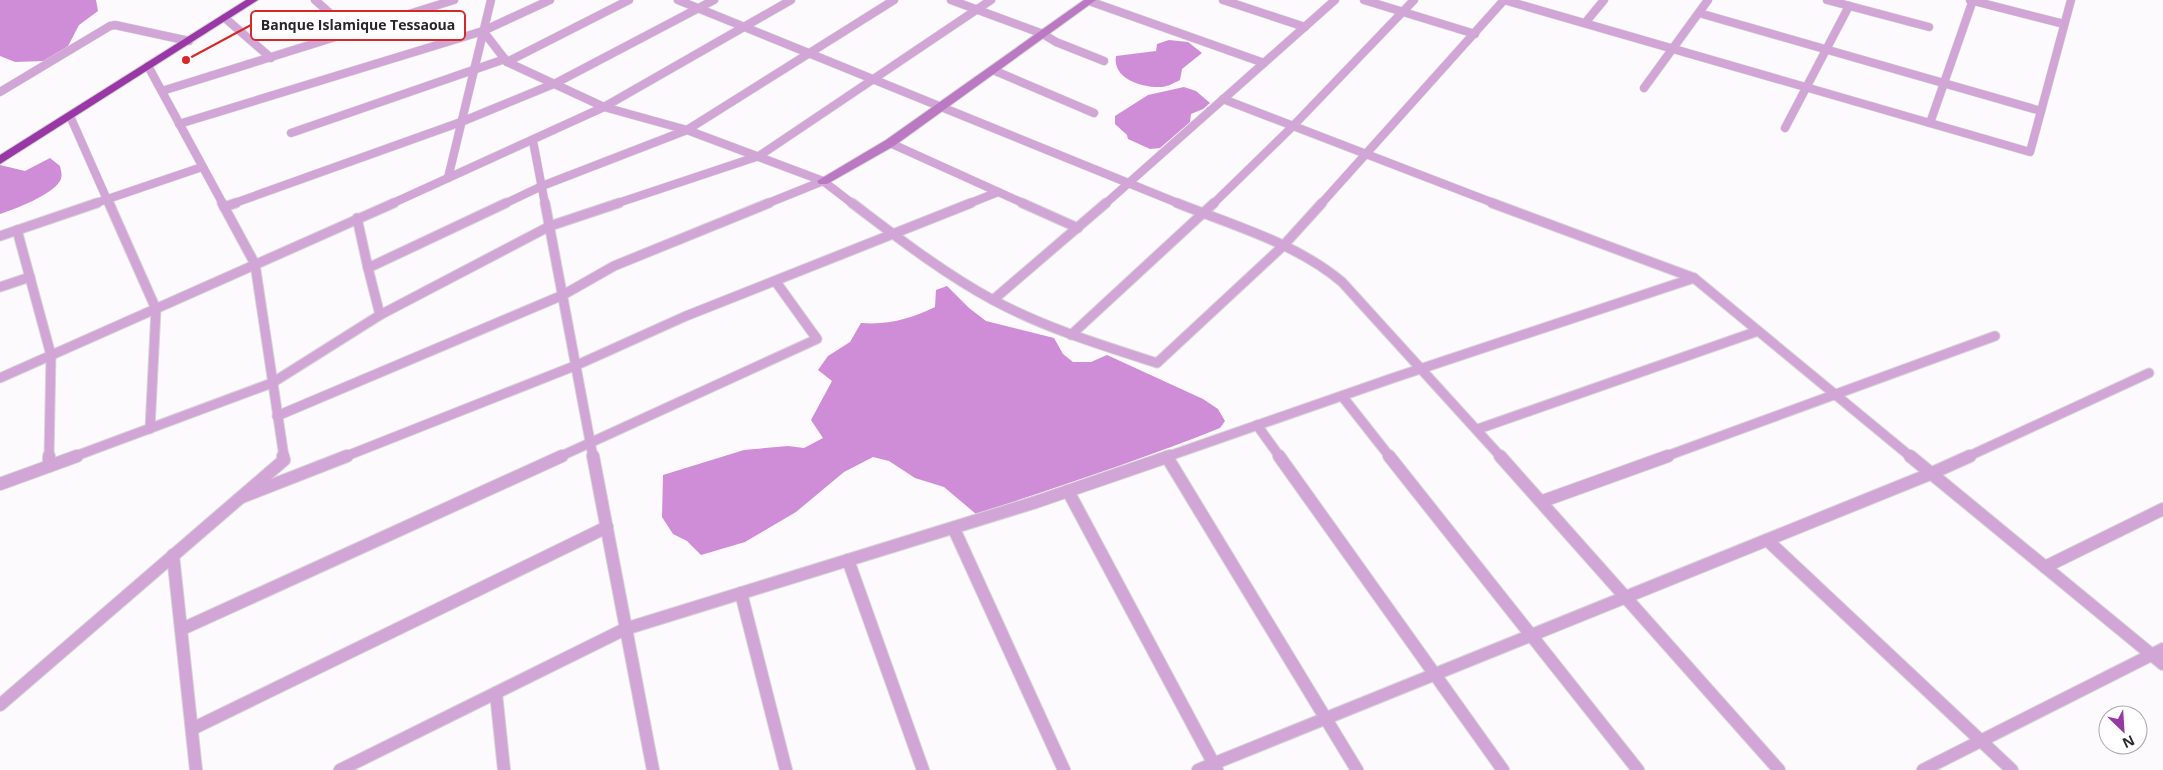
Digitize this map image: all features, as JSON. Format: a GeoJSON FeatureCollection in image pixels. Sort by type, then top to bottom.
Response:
{"type":"FeatureCollection","features":[{"type":"Feature","properties":{"kind":"highway"},"geometry":{"type":"LineString","coordinates":[[0,160],[253,0]]}},
{"type":"Feature","properties":{"kind":"street"},"geometry":{"type":"LineString","coordinates":[[315,0],[351,32]]}},
{"type":"Feature","properties":{"kind":"street"},"geometry":{"type":"LineString","coordinates":[[422,0],[427,8]]}},
{"type":"Feature","properties":{"kind":"street"},"geometry":{"type":"LineString","coordinates":[[162,91],[454,0]]}},
{"type":"Feature","properties":{"kind":"street"},"geometry":{"type":"LineString","coordinates":[[448,178],[491,0]]}},
{"type":"Feature","properties":{"kind":"street"},"geometry":{"type":"LineString","coordinates":[[179,124],[483,31],[550,0]]}},
{"type":"Feature","properties":{"kind":"street"},"geometry":{"type":"LineString","coordinates":[[291,133],[506,60],[629,0]]}},
{"type":"Feature","properties":{"kind":"street"},"geometry":{"type":"LineString","coordinates":[[678,0],[1283,246],[1323,266],[1342,282],[1423,368],[1543,501],[1779,770]]}},
{"type":"Feature","properties":{"kind":"street"},"geometry":{"type":"LineString","coordinates":[[224,207],[461,122],[556,83],[714,0]]}},
{"type":"Feature","properties":{"kind":"street"},"geometry":{"type":"LineString","coordinates":[[0,378],[533,141],[604,107],[792,0]]}},
{"type":"Feature","properties":{"kind":"street"},"geometry":{"type":"LineString","coordinates":[[368,268],[542,186],[687,130],[894,0]]}},
{"type":"Feature","properties":{"kind":"street"},"geometry":{"type":"LineString","coordinates":[[951,0],[1043,34],[1056,42],[1104,61]]}},
{"type":"Feature","properties":{"kind":"street"},"geometry":{"type":"LineString","coordinates":[[0,484],[272,383],[380,314],[550,226],[759,156],[991,0]]}},
{"type":"Feature","properties":{"kind":"street"},"geometry":{"type":"LineString","coordinates":[[1222,0],[1305,27]]}},
{"type":"Feature","properties":{"kind":"street"},"geometry":{"type":"LineString","coordinates":[[993,300],[1078,228],[1335,0]]}},
{"type":"Feature","properties":{"kind":"street"},"geometry":{"type":"LineString","coordinates":[[1364,0],[1475,34]]}},
{"type":"Feature","properties":{"kind":"street"},"geometry":{"type":"LineString","coordinates":[[1071,335],[1203,214],[1292,126],[1414,0]]}},
{"type":"Feature","properties":{"kind":"street"},"geometry":{"type":"LineString","coordinates":[[483,31],[506,60],[604,107],[687,130],[823,181],[918,254],[993,300],[1071,335],[1157,362],[1283,246],[1504,0],[2030,152],[2071,0]]}},
{"type":"Feature","properties":{"kind":"street"},"geometry":{"type":"LineString","coordinates":[[1585,23],[1604,0]]}},
{"type":"Feature","properties":{"kind":"street"},"geometry":{"type":"LineString","coordinates":[[1644,88],[1708,0]]}},
{"type":"Feature","properties":{"kind":"street"},"geometry":{"type":"LineString","coordinates":[[1827,0],[1929,27]]}},
{"type":"Feature","properties":{"kind":"street"},"geometry":{"type":"LineString","coordinates":[[1930,123],[1972,0],[2064,24]]}},
{"type":"Feature","properties":{"kind":"street"},"geometry":{"type":"LineString","coordinates":[[277,416],[563,295],[614,266],[823,181],[890,143],[1090,1],[1221,46],[1264,63]]}},
{"type":"Feature","properties":{"kind":"street"},"geometry":{"type":"LineString","coordinates":[[1785,128],[1849,6]]}},
{"type":"Feature","properties":{"kind":"street"},"geometry":{"type":"LineString","coordinates":[[1699,13],[2041,111]]}},
{"type":"Feature","properties":{"kind":"street"},"geometry":{"type":"LineString","coordinates":[[225,18],[271,58]]}},
{"type":"Feature","properties":{"kind":"street"},"geometry":{"type":"LineString","coordinates":[[0,92],[110,26],[115,25],[189,41]]}},
{"type":"Feature","properties":{"kind":"street"},"geometry":{"type":"LineString","coordinates":[[0,705],[284,460],[255,264],[148,66]]}},
{"type":"Feature","properties":{"kind":"street"},"geometry":{"type":"LineString","coordinates":[[993,70],[1094,113]]}},
{"type":"Feature","properties":{"kind":"street"},"geometry":{"type":"LineString","coordinates":[[1223,100],[1364,155],[1694,278],[1930,474],[2157,652],[2163,664]]}},
{"type":"Feature","properties":{"kind":"street"},"geometry":{"type":"LineString","coordinates":[[70,116],[156,309],[150,429]]}},
{"type":"Feature","properties":{"kind":"street"},"geometry":{"type":"LineString","coordinates":[[533,141],[652,770]]}},
{"type":"Feature","properties":{"kind":"street"},"geometry":{"type":"LineString","coordinates":[[890,143],[1078,228]]}},
{"type":"Feature","properties":{"kind":"street"},"geometry":{"type":"LineString","coordinates":[[0,236],[202,167]]}},
{"type":"Feature","properties":{"kind":"street"},"geometry":{"type":"LineString","coordinates":[[242,497],[577,366],[686,316],[776,282],[998,192]]}},
{"type":"Feature","properties":{"kind":"street"},"geometry":{"type":"LineString","coordinates":[[357,218],[380,314]]}},
{"type":"Feature","properties":{"kind":"street"},"geometry":{"type":"LineString","coordinates":[[17,230],[51,356],[48,466]]}},
{"type":"Feature","properties":{"kind":"street"},"geometry":{"type":"LineString","coordinates":[[0,288],[30,276]]}},
{"type":"Feature","properties":{"kind":"street"},"geometry":{"type":"LineString","coordinates":[[340,770],[356,766],[496,693],[625,629],[954,529],[1423,368],[1694,278]]}},
{"type":"Feature","properties":{"kind":"street"},"geometry":{"type":"LineString","coordinates":[[182,629],[817,339],[776,282]]}},
{"type":"Feature","properties":{"kind":"street"},"geometry":{"type":"LineString","coordinates":[[1478,429],[1758,331]]}},
{"type":"Feature","properties":{"kind":"street"},"geometry":{"type":"LineString","coordinates":[[1543,501],[1836,396],[1995,336]]}},
{"type":"Feature","properties":{"kind":"street"},"geometry":{"type":"LineString","coordinates":[[1198,770],[1215,767],[1326,718],[1930,474],[2149,373]]}},
{"type":"Feature","properties":{"kind":"street"},"geometry":{"type":"LineString","coordinates":[[1342,396],[1638,770]]}},
{"type":"Feature","properties":{"kind":"street"},"geometry":{"type":"LineString","coordinates":[[1257,425],[1502,770]]}},
{"type":"Feature","properties":{"kind":"street"},"geometry":{"type":"LineString","coordinates":[[1167,457],[1357,770]]}},
{"type":"Feature","properties":{"kind":"street"},"geometry":{"type":"LineString","coordinates":[[1068,491],[1215,767]]}},
{"type":"Feature","properties":{"kind":"street"},"geometry":{"type":"LineString","coordinates":[[2045,566],[2163,509]]}},
{"type":"Feature","properties":{"kind":"street"},"geometry":{"type":"LineString","coordinates":[[192,729],[607,527]]}},
{"type":"Feature","properties":{"kind":"street"},"geometry":{"type":"LineString","coordinates":[[954,529],[1064,770]]}},
{"type":"Feature","properties":{"kind":"street"},"geometry":{"type":"LineString","coordinates":[[1767,540],[2012,770]]}},
{"type":"Feature","properties":{"kind":"street"},"geometry":{"type":"LineString","coordinates":[[173,555],[196,770]]}},
{"type":"Feature","properties":{"kind":"street"},"geometry":{"type":"LineString","coordinates":[[848,560],[922,770]]}},
{"type":"Feature","properties":{"kind":"street"},"geometry":{"type":"LineString","coordinates":[[741,593],[786,770]]}},
{"type":"Feature","properties":{"kind":"street"},"geometry":{"type":"LineString","coordinates":[[1923,770],[2157,652]]}},
{"type":"Feature","properties":{"kind":"street"},"geometry":{"type":"LineString","coordinates":[[496,693],[504,770]]}},
{"type":"Feature","properties":{"kind":"shaded area"},"geometry":{"type":"Polygon","coordinates":[[[0,0],[96,0],[98,11],[79,25],[67,48],[44,61],[15,62],[0,56],[0,0]]]}},
{"type":"Feature","properties":{"kind":"shaded area"},"geometry":{"type":"Polygon","coordinates":[[[1169,40],[1188,42],[1202,53],[1182,69],[1180,80],[1163,87],[1146,86],[1130,80],[1119,71],[1116,64],[1116,56],[1156,51],[1157,44],[1169,40]]]}},
{"type":"Feature","properties":{"kind":"shaded area"},"geometry":{"type":"Polygon","coordinates":[[[1184,87],[1196,91],[1210,103],[1203,109],[1191,114],[1190,122],[1160,148],[1150,149],[1128,139],[1127,135],[1115,124],[1115,116],[1148,95],[1184,87]]]}},
{"type":"Feature","properties":{"kind":"shaded area"},"geometry":{"type":"Polygon","coordinates":[[[50,158],[60,166],[62,175],[56,186],[33,201],[0,214],[0,165],[25,171],[50,158]]]}},
{"type":"Feature","properties":{"kind":"shaded area"},"geometry":{"type":"Polygon","coordinates":[[[947,286],[969,308],[986,321],[1054,338],[1063,354],[1073,362],[1091,362],[1107,355],[1203,399],[1218,409],[1225,421],[1220,428],[1160,451],[976,514],[944,487],[915,478],[889,461],[873,457],[844,472],[796,512],[745,542],[701,555],[687,541],[673,534],[662,517],[663,475],[744,450],[788,446],[804,448],[823,438],[811,420],[832,381],[818,370],[828,356],[850,342],[861,323],[881,323],[899,320],[935,307],[936,290],[947,286]]]}},
{"type":"Feature","properties":{"kind":"place","name":"Banque Islamique Tessaoua"},"geometry":{"type":"Point","coordinates":[186,60]}}]}
